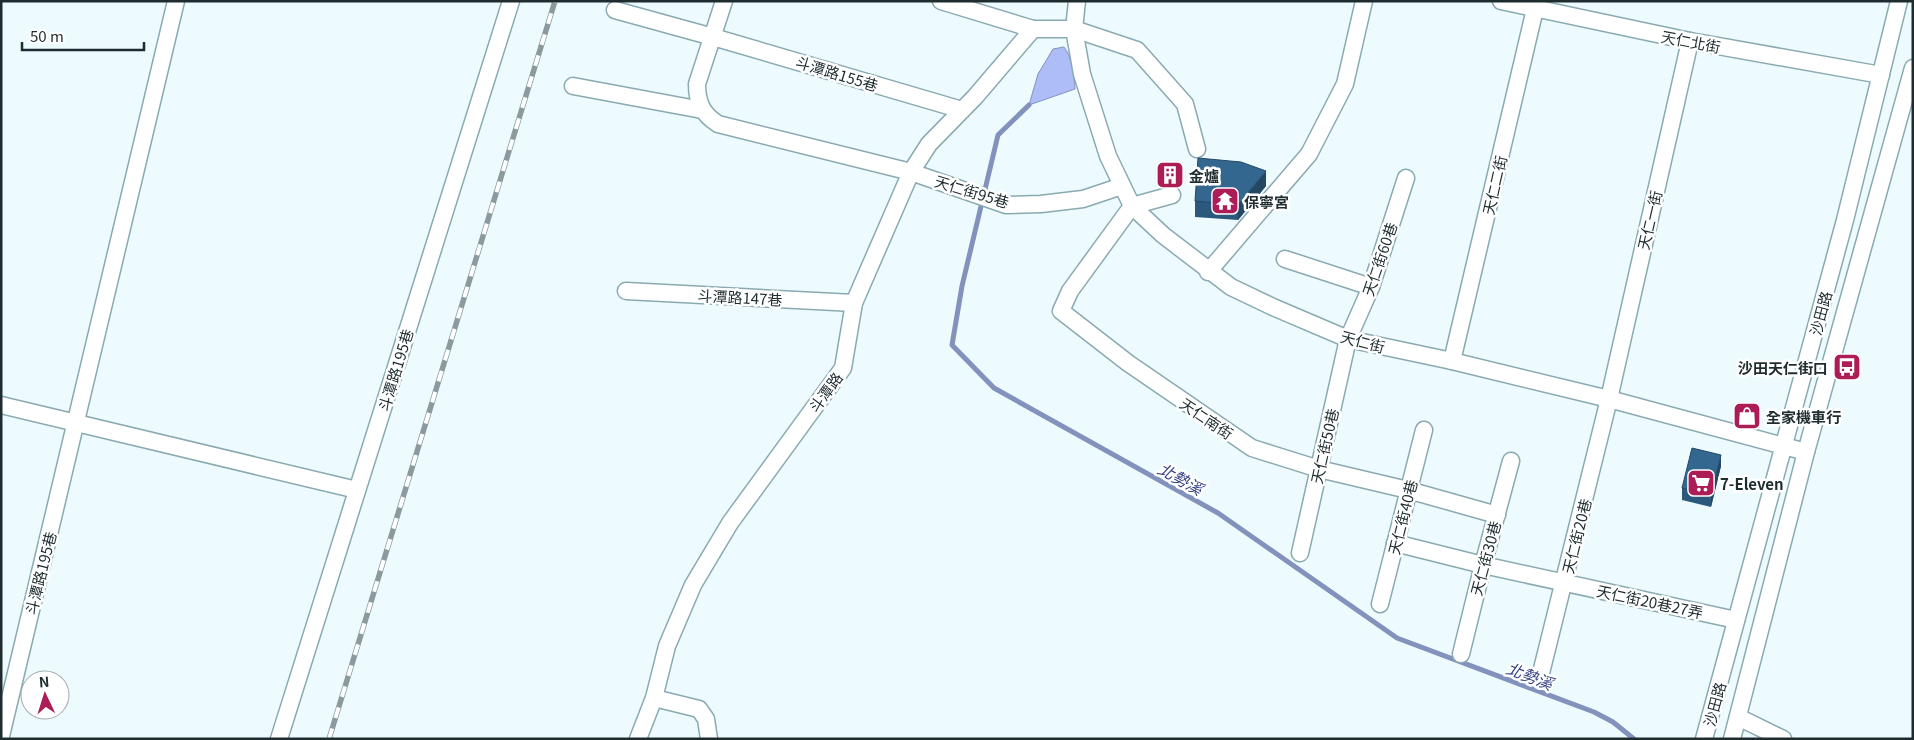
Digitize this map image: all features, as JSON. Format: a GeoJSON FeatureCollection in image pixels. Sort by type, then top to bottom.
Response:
{"type":"FeatureCollection","features":[{"type":"Feature","properties":{"kind":"street","name":"斗潭路195巷"},"geometry":{"type":"LineString","coordinates":[[1,736],[176,1]]}},
{"type":"Feature","properties":{"kind":"street","name":"斗潭路195巷"},"geometry":{"type":"LineString","coordinates":[[279,739],[511,1]]}},
{"type":"Feature","properties":{"kind":"street"},"geometry":{"type":"LineString","coordinates":[[724,1],[697,84],[697,97],[702,110],[711,120],[718,124],[911,172]]}},
{"type":"Feature","properties":{"kind":"street"},"geometry":{"type":"LineString","coordinates":[[941,1],[1033,29],[1074,29],[1137,50],[1185,104],[1197,149]]}},
{"type":"Feature","properties":{"kind":"street"},"geometry":{"type":"LineString","coordinates":[[1074,29],[1077,1]]}},
{"type":"Feature","properties":{"kind":"street"},"geometry":{"type":"LineString","coordinates":[[1208,272],[1309,154],[1345,84],[1364,1]]}},
{"type":"Feature","properties":{"kind":"street","name":"天仁北街"},"geometry":{"type":"LineString","coordinates":[[1502,1],[1690,41],[1881,74]]}},
{"type":"Feature","properties":{"kind":"street","name":"沙田路"},"geometry":{"type":"LineString","coordinates":[[1704,739],[1845,220],[1899,1]]}},
{"type":"Feature","properties":{"kind":"street","name":"天仁二街"},"geometry":{"type":"LineString","coordinates":[[1452,361],[1535,9]]}},
{"type":"Feature","properties":{"kind":"street","name":"斗潭路155巷"},"geometry":{"type":"LineString","coordinates":[[614,10],[713,36],[962,110]]}},
{"type":"Feature","properties":{"kind":"street","name":"斗潭路"},"geometry":{"type":"LineString","coordinates":[[638,739],[654,698],[667,646],[693,585],[730,522],[843,368],[854,303],[911,172],[929,144],[962,110],[1033,29]]}},
{"type":"Feature","properties":{"kind":"street","name":"天仁街"},"geometry":{"type":"LineString","coordinates":[[1074,29],[1082,74],[1091,107],[1108,156],[1132,206],[1163,235],[1208,272],[1230,287],[1348,339],[1452,361],[1609,399],[1806,452]]}},
{"type":"Feature","properties":{"kind":"street","name":"天仁一街"},"geometry":{"type":"LineString","coordinates":[[1609,399],[1690,41]]}},
{"type":"Feature","properties":{"kind":"street","name":"沙田路"},"geometry":{"type":"LineString","coordinates":[[1732,739],[1806,452],[1913,68]]}},
{"type":"Feature","properties":{"kind":"street"},"geometry":{"type":"LineString","coordinates":[[574,86],[702,110]]}},
{"type":"Feature","properties":{"kind":"street","name":"天仁街95巷"},"geometry":{"type":"LineString","coordinates":[[911,172],[1006,205],[1041,204],[1082,199],[1122,186]]}},
{"type":"Feature","properties":{"kind":"street","name":"天仁街60巷"},"geometry":{"type":"LineString","coordinates":[[1348,339],[1371,287],[1406,178]]}},
{"type":"Feature","properties":{"kind":"street"},"geometry":{"type":"LineString","coordinates":[[1132,206],[1172,195]]}},
{"type":"Feature","properties":{"kind":"street","name":"天仁南街"},"geometry":{"type":"LineString","coordinates":[[1132,206],[1070,291],[1061,311],[1128,363],[1252,448],[1319,469],[1497,514]]}},
{"type":"Feature","properties":{"kind":"street"},"geometry":{"type":"LineString","coordinates":[[1285,259],[1371,287]]}},
{"type":"Feature","properties":{"kind":"street","name":"斗潭路147巷"},"geometry":{"type":"LineString","coordinates":[[626,292],[854,303]]}},
{"type":"Feature","properties":{"kind":"street","name":"天仁街50巷"},"geometry":{"type":"LineString","coordinates":[[1300,553],[1348,339]]}},
{"type":"Feature","properties":{"kind":"street","name":"天仁街20巷"},"geometry":{"type":"LineString","coordinates":[[1541,673],[1609,399]]}},
{"type":"Feature","properties":{"kind":"street"},"geometry":{"type":"LineString","coordinates":[[1,404],[357,490]]}},
{"type":"Feature","properties":{"kind":"street","name":"天仁街40巷"},"geometry":{"type":"LineString","coordinates":[[1380,604],[1424,430]]}},
{"type":"Feature","properties":{"kind":"street","name":"天仁街30巷"},"geometry":{"type":"LineString","coordinates":[[1461,654],[1482,565],[1511,461]]}},
{"type":"Feature","properties":{"kind":"street","name":"天仁街20巷27弄"},"geometry":{"type":"LineString","coordinates":[[1395,543],[1482,565],[1736,620]]}},
{"type":"Feature","properties":{"kind":"street"},"geometry":{"type":"LineString","coordinates":[[654,698],[699,709],[706,719],[709,739]]}},
{"type":"Feature","properties":{"kind":"street"},"geometry":{"type":"LineString","coordinates":[[1738,717],[1783,739]]}},
{"type":"Feature","properties":{"kind":"water"},"geometry":{"type":"Polygon","coordinates":[[[1064,47],[1071,61],[1075,89],[1029,105],[1038,74],[1053,49],[1064,47]]]}},
{"type":"Feature","properties":{"kind":"building"},"geometry":{"type":"Polygon","coordinates":[[[1198,158],[1241,162],[1266,171],[1238,205],[1195,201],[1198,158]]]}},
{"type":"Feature","properties":{"kind":"building"},"geometry":{"type":"Polygon","coordinates":[[[1168,165],[1175,168],[1176,174],[1171,177],[1167,176],[1164,169],[1168,165]]]}},
{"type":"Feature","properties":{"kind":"building","name":"7-Eleven"},"geometry":{"type":"Polygon","coordinates":[[[1692,448],[1721,455],[1711,496],[1682,488],[1692,448]]]}},
{"type":"Feature","properties":{"kind":"waterway","name":"北勢溪"},"geometry":{"type":"LineString","coordinates":[[1029,105],[998,135],[962,286],[952,345],[994,388],[1218,513],[1397,638],[1594,712],[1613,722],[1634,739]]}},
{"type":"Feature","properties":{"kind":"railway"},"geometry":{"type":"LineString","coordinates":[[329,739],[555,1]]}},
{"type":"Feature","properties":{"kind":"place","name":"金爐"},"geometry":{"type":"Point","coordinates":[1170,175]}},
{"type":"Feature","properties":{"kind":"place","name":"保寧宮"},"geometry":{"type":"Point","coordinates":[1225,201]}},
{"type":"Feature","properties":{"kind":"place","name":"沙田天仁街口"},"geometry":{"type":"Point","coordinates":[1847,367]}},
{"type":"Feature","properties":{"kind":"place","name":"全家機車行"},"geometry":{"type":"Point","coordinates":[1747,416]}},
{"type":"Feature","properties":{"kind":"place","name":"7-Eleven"},"geometry":{"type":"Point","coordinates":[1701,483]}}]}
